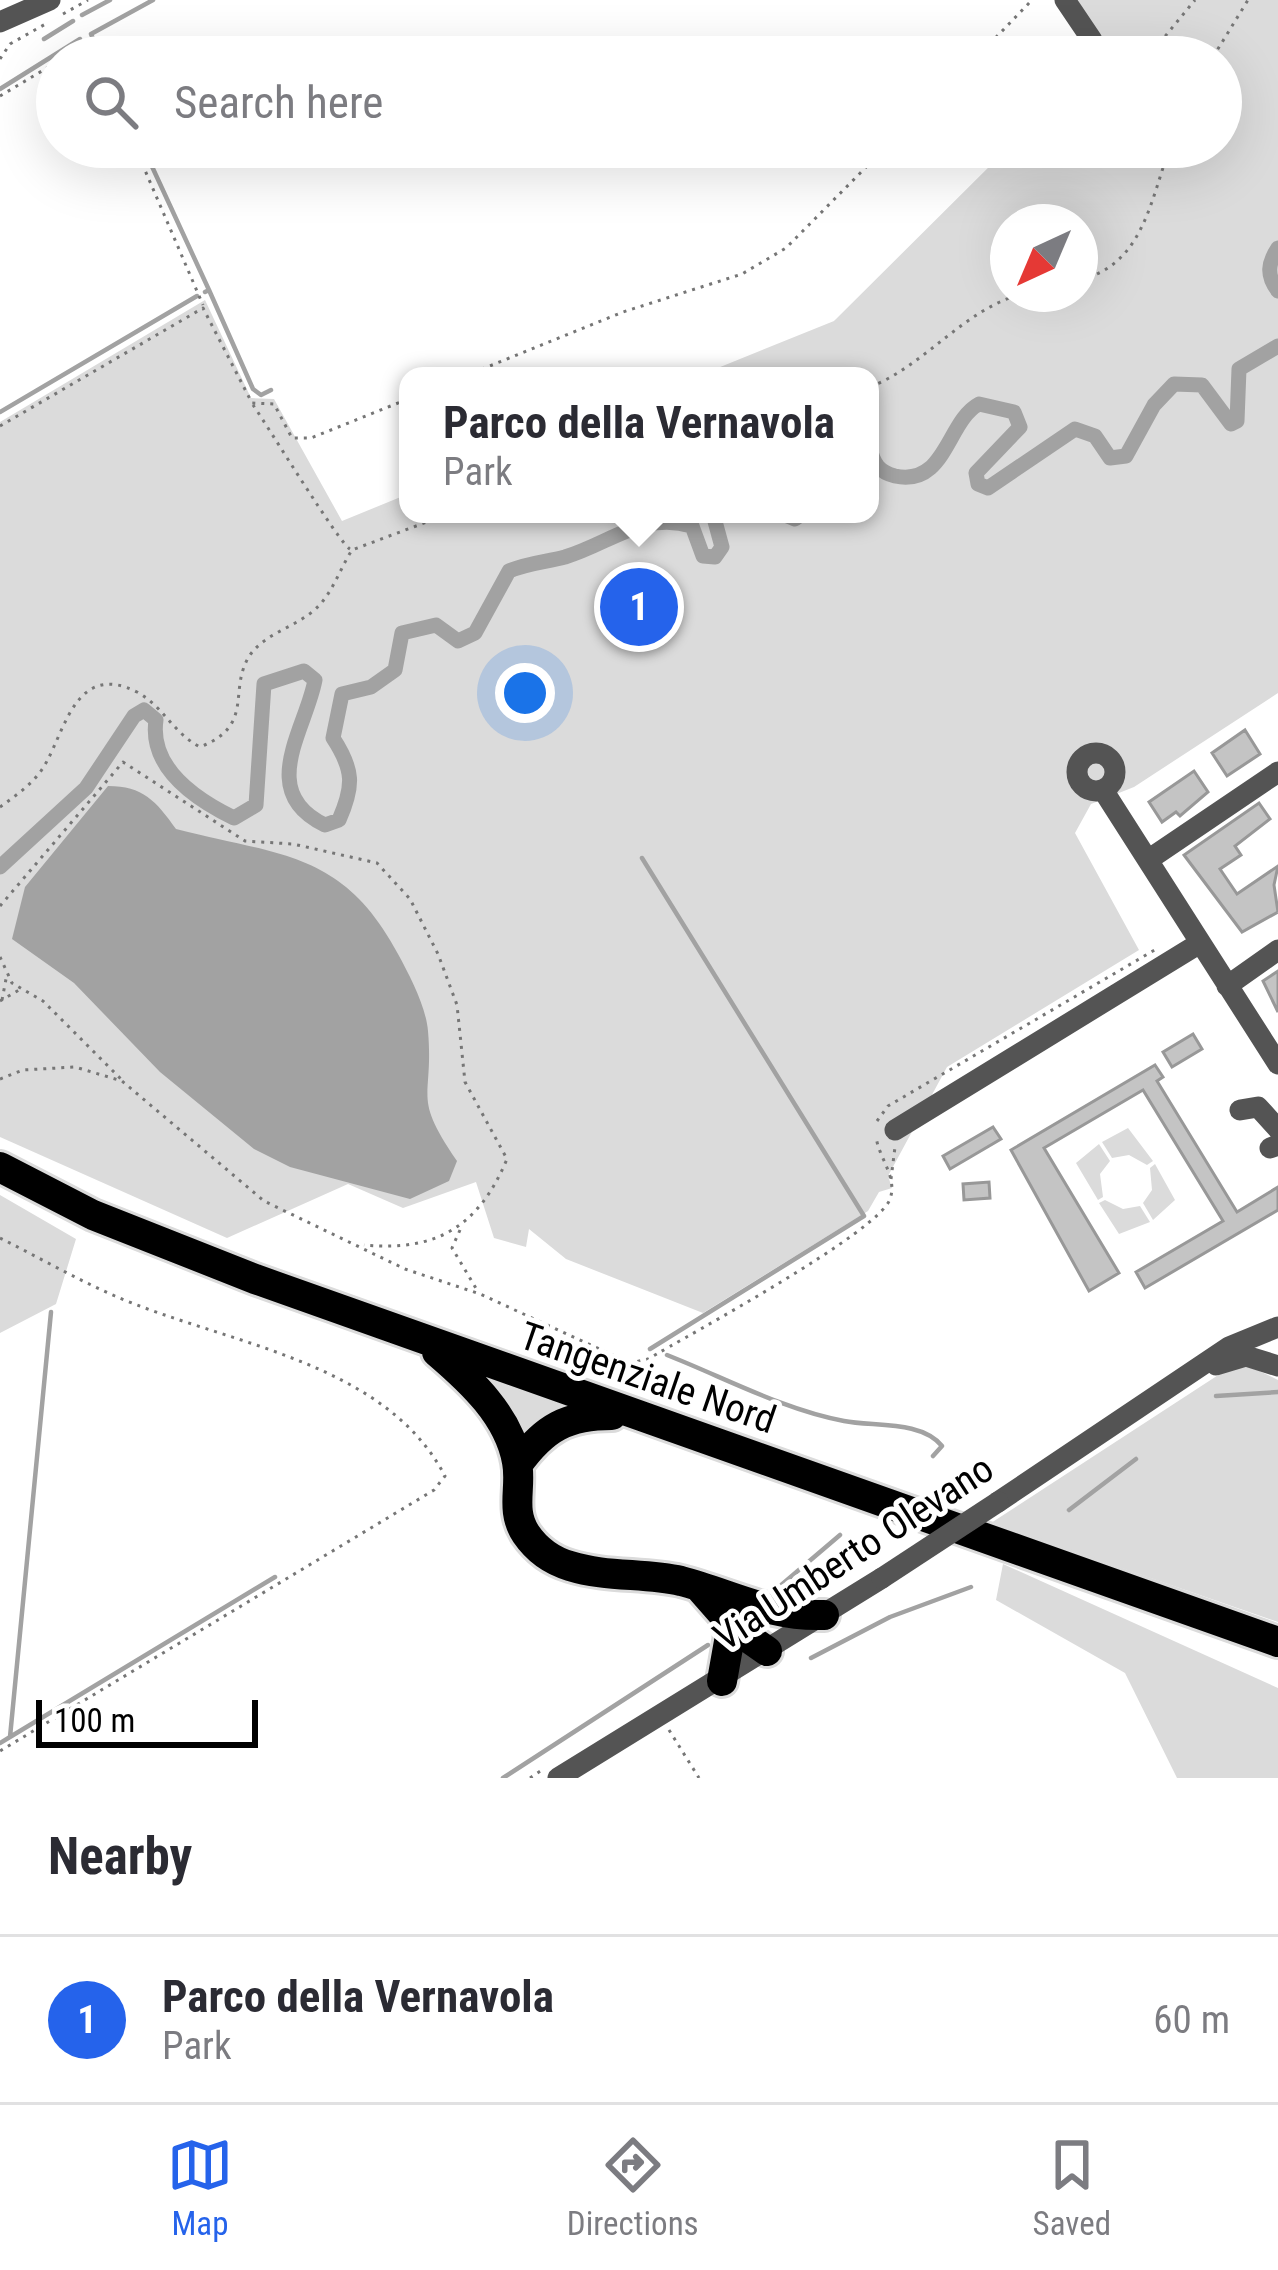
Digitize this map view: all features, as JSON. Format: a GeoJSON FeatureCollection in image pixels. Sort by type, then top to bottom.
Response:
{"type":"FeatureCollection","features":[{"type":"Feature","properties":{"kind":"highway","name":"Tangenziale Nord"},"geometry":{"type":"LineString","coordinates":[[0,1167],[112,1222],[424,1340],[1277,1640]]}},
{"type":"Feature","properties":{"kind":"highway"},"geometry":{"type":"LineString","coordinates":[[424,1340],[476,1385],[504,1426],[518,1464],[514,1497],[524,1532],[547,1556],[573,1567],[701,1589],[734,1609],[824,1615]]}},
{"type":"Feature","properties":{"kind":"highway"},"geometry":{"type":"LineString","coordinates":[[518,1464],[539,1434],[576,1415],[636,1414]]}},
{"type":"Feature","properties":{"kind":"highway"},"geometry":{"type":"LineString","coordinates":[[734,1609],[737,1630],[767,1651]]}},
{"type":"Feature","properties":{"kind":"highway"},"geometry":{"type":"LineString","coordinates":[[722,1681],[734,1609]]}},
{"type":"Feature","properties":{"kind":"street"},"geometry":{"type":"LineString","coordinates":[[0,1],[29,0]]}},
{"type":"Feature","properties":{"kind":"street"},"geometry":{"type":"LineString","coordinates":[[0,22],[50,0]]}},
{"type":"Feature","properties":{"kind":"street"},"geometry":{"type":"LineString","coordinates":[[1065,0],[1089,36]]}},
{"type":"Feature","properties":{"kind":"street"},"geometry":{"type":"LineString","coordinates":[[1148,860],[1278,772]]}},
{"type":"Feature","properties":{"kind":"street"},"geometry":{"type":"LineString","coordinates":[[1103,790],[1148,860],[1191,949],[1227,986],[1278,1064]]}},
{"type":"Feature","properties":{"kind":"street"},"geometry":{"type":"LineString","coordinates":[[896,1130],[1191,949]]}},
{"type":"Feature","properties":{"kind":"street"},"geometry":{"type":"LineString","coordinates":[[1227,986],[1278,950]]}},
{"type":"Feature","properties":{"kind":"street"},"geometry":{"type":"LineString","coordinates":[[1240,1110],[1258,1107],[1275,1141]]}},
{"type":"Feature","properties":{"kind":"street","name":"Via Umberto Olevano"},"geometry":{"type":"LineString","coordinates":[[554,1772],[662,1718],[1183,1381],[1228,1347],[1278,1327]]}},
{"type":"Feature","properties":{"kind":"street","name":"Via Umberto Olevano"},"geometry":{"type":"LineString","coordinates":[[1183,1381],[1236,1358],[1258,1358],[1278,1366]]}},
{"type":"Feature","properties":{"kind":"path"},"geometry":{"type":"LineString","coordinates":[[0,58],[10,44],[88,0]]}},
{"type":"Feature","properties":{"kind":"path"},"geometry":{"type":"LineString","coordinates":[[997,36],[1032,0]]}},
{"type":"Feature","properties":{"kind":"path"},"geometry":{"type":"LineString","coordinates":[[1166,36],[1196,0]]}},
{"type":"Feature","properties":{"kind":"path"},"geometry":{"type":"LineString","coordinates":[[1226,36],[1249,0]]}},
{"type":"Feature","properties":{"kind":"path"},"geometry":{"type":"LineString","coordinates":[[0,96],[36,75]]}},
{"type":"Feature","properties":{"kind":"path"},"geometry":{"type":"LineString","coordinates":[[144,168],[202,296],[203,308],[252,404],[324,509],[337,542],[352,550]]}},
{"type":"Feature","properties":{"kind":"path"},"geometry":{"type":"LineString","coordinates":[[487,367],[623,312],[742,274],[786,248],[865,168]]}},
{"type":"Feature","properties":{"kind":"path"},"geometry":{"type":"LineString","coordinates":[[1098,275],[1109,272],[1135,242],[1162,168]]}},
{"type":"Feature","properties":{"kind":"path"},"geometry":{"type":"LineString","coordinates":[[0,426],[203,308]]}},
{"type":"Feature","properties":{"kind":"path"},"geometry":{"type":"LineString","coordinates":[[879,382],[938,349],[975,315],[990,308]]}},
{"type":"Feature","properties":{"kind":"path"},"geometry":{"type":"LineString","coordinates":[[252,404],[274,404],[299,440],[399,402]]}},
{"type":"Feature","properties":{"kind":"path"},"geometry":{"type":"LineString","coordinates":[[0,807],[46,764],[68,707],[85,692],[132,689],[160,708],[176,734],[200,747],[217,740],[236,719],[243,669],[252,652],[329,596],[352,550],[424,523]]}},
{"type":"Feature","properties":{"kind":"path"},"geometry":{"type":"LineString","coordinates":[[0,906],[122,762],[245,841],[293,844],[377,863],[410,899],[438,954],[457,1005],[465,1082],[508,1159],[494,1189],[460,1229],[452,1248],[481,1294]]}},
{"type":"Feature","properties":{"kind":"path"},"geometry":{"type":"LineString","coordinates":[[0,957],[6,972],[44,1001],[122,1081],[264,1201],[405,1269],[481,1294],[630,1363],[648,1360],[886,1210],[893,1192],[876,1143],[878,1119],[888,1106],[1153,947],[1191,949]]}},
{"type":"Feature","properties":{"kind":"path"},"geometry":{"type":"LineString","coordinates":[[1,1001],[6,972]]}},
{"type":"Feature","properties":{"kind":"path"},"geometry":{"type":"LineString","coordinates":[[1,1001],[23,988]]}},
{"type":"Feature","properties":{"kind":"path"},"geometry":{"type":"LineString","coordinates":[[0,1079],[23,1070],[75,1067],[122,1081]]}},
{"type":"Feature","properties":{"kind":"path"},"geometry":{"type":"LineString","coordinates":[[890,1180],[896,1130]]}},
{"type":"Feature","properties":{"kind":"path"},"geometry":{"type":"LineString","coordinates":[[362,1245],[392,1248],[460,1229]]}},
{"type":"Feature","properties":{"kind":"path"},"geometry":{"type":"LineString","coordinates":[[0,1238],[114,1296],[298,1362],[374,1398],[391,1408],[445,1476],[434,1490],[0,1751]]}},
{"type":"Feature","properties":{"kind":"path"},"geometry":{"type":"LineString","coordinates":[[662,1718],[699,1778]]}},
{"type":"Feature","properties":{"kind":"path"},"geometry":{"type":"LineString","coordinates":[[530,1778],[554,1772]]}},
{"type":"Feature","properties":{"kind":"shaded area"},"geometry":{"type":"Polygon","coordinates":[[[1078,0],[1278,0],[1278,693],[1134,787],[1091,804],[1075,833],[1139,950],[947,1067],[888,1176],[892,1188],[879,1192],[868,1211],[703,1313],[566,1259],[529,1229],[526,1247],[494,1238],[476,1182],[403,1208],[348,1184],[227,1238],[0,1137],[0,422],[205,300],[251,398],[274,399],[342,521],[399,498],[399,523],[879,523],[879,367],[720,367],[834,321],[988,168],[1242,168],[1242,36],[1092,36],[1078,0]]]}},
{"type":"Feature","properties":{"kind":"shaded area"},"geometry":{"type":"Polygon","coordinates":[[[108,786],[148,797],[176,829],[305,863],[355,895],[377,920],[424,1012],[429,1109],[457,1161],[449,1181],[410,1199],[290,1167],[254,1149],[160,1072],[74,983],[12,939],[25,887],[108,786]]]}},
{"type":"Feature","properties":{"kind":"shaded area"},"geometry":{"type":"Polygon","coordinates":[[[1128,1128],[1153,1161],[1147,1165],[1129,1155],[1112,1158],[1102,1142],[1128,1128]]]}},
{"type":"Feature","properties":{"kind":"shaded area"},"geometry":{"type":"Polygon","coordinates":[[[1099,1144],[1110,1161],[1100,1174],[1103,1197],[1098,1200],[1076,1163],[1099,1144]]]}},
{"type":"Feature","properties":{"kind":"shaded area"},"geometry":{"type":"Polygon","coordinates":[[[1155,1164],[1175,1200],[1153,1220],[1143,1203],[1152,1190],[1150,1168],[1155,1164]]]}},
{"type":"Feature","properties":{"kind":"shaded area"},"geometry":{"type":"Polygon","coordinates":[[[0,1195],[76,1239],[56,1304],[0,1333],[0,1195]]]}},
{"type":"Feature","properties":{"kind":"shaded area"},"geometry":{"type":"Polygon","coordinates":[[[1105,1200],[1123,1209],[1140,1206],[1150,1222],[1119,1234],[1099,1203],[1105,1200]]]}},
{"type":"Feature","properties":{"kind":"shaded area"},"geometry":{"type":"Polygon","coordinates":[[[1245,1364],[1278,1380],[1278,1622],[991,1523],[1229,1368],[1245,1364]]]}},
{"type":"Feature","properties":{"kind":"shaded area"},"geometry":{"type":"Polygon","coordinates":[[[480,1372],[573,1404],[524,1444],[480,1372]]]}},
{"type":"Feature","properties":{"kind":"shaded area"},"geometry":{"type":"Polygon","coordinates":[[[1003,1564],[1278,1688],[1278,1778],[1177,1778],[1125,1673],[996,1600],[1003,1564]]]}},
{"type":"Feature","properties":{"kind":"building"},"geometry":{"type":"Polygon","coordinates":[[[1245,730],[1260,754],[1227,776],[1212,753],[1245,730]]]}},
{"type":"Feature","properties":{"kind":"building"},"geometry":{"type":"Polygon","coordinates":[[[1194,771],[1208,792],[1180,816],[1176,812],[1162,822],[1149,802],[1194,771]]]}},
{"type":"Feature","properties":{"kind":"building"},"geometry":{"type":"Polygon","coordinates":[[[1259,803],[1270,819],[1235,846],[1241,855],[1220,869],[1237,894],[1278,866],[1274,885],[1278,912],[1242,932],[1184,855],[1259,803]]]}},
{"type":"Feature","properties":{"kind":"building"},"geometry":{"type":"Polygon","coordinates":[[[1278,971],[1278,1012],[1263,981],[1278,971]]]}},
{"type":"Feature","properties":{"kind":"building"},"geometry":{"type":"Polygon","coordinates":[[[1193,1034],[1202,1049],[1172,1067],[1163,1052],[1193,1034]]]}},
{"type":"Feature","properties":{"kind":"building"},"geometry":{"type":"Polygon","coordinates":[[[1155,1065],[1163,1077],[1157,1081],[1237,1212],[1278,1187],[1278,1210],[1145,1288],[1136,1272],[1223,1221],[1143,1090],[1044,1148],[1119,1273],[1089,1291],[1011,1150],[1155,1065]]]}},
{"type":"Feature","properties":{"kind":"building"},"geometry":{"type":"Polygon","coordinates":[[[993,1127],[1001,1139],[950,1169],[943,1156],[993,1127]]]}},
{"type":"Feature","properties":{"kind":"building"},"geometry":{"type":"Polygon","coordinates":[[[989,1182],[990,1198],[964,1200],[963,1184],[989,1182]]]}},
{"type":"Feature","properties":{"kind":"waterway"},"geometry":{"type":"LineString","coordinates":[[82,15],[110,0]]}},
{"type":"Feature","properties":{"kind":"waterway"},"geometry":{"type":"LineString","coordinates":[[92,36],[153,0]]}},
{"type":"Feature","properties":{"kind":"waterway"},"geometry":{"type":"LineString","coordinates":[[49,36],[73,21]]}},
{"type":"Feature","properties":{"kind":"waterway"},"geometry":{"type":"LineString","coordinates":[[0,89],[36,66]]}},
{"type":"Feature","properties":{"kind":"waterway"},"geometry":{"type":"LineString","coordinates":[[153,168],[209,290]]}},
{"type":"Feature","properties":{"kind":"waterway"},"geometry":{"type":"LineString","coordinates":[[1278,248],[1270,269],[1278,291]]}},
{"type":"Feature","properties":{"kind":"waterway"},"geometry":{"type":"LineString","coordinates":[[205,292],[209,290],[253,389],[261,395],[271,390]]}},
{"type":"Feature","properties":{"kind":"waterway"},"geometry":{"type":"LineString","coordinates":[[0,412],[197,296]]}},
{"type":"Feature","properties":{"kind":"waterway"},"geometry":{"type":"LineString","coordinates":[[879,468],[895,476],[925,472],[936,463],[968,412],[979,404],[1014,412],[1020,427],[976,473],[978,484],[988,488],[1075,429],[1095,436],[1110,458],[1126,456],[1154,405],[1174,384],[1202,385],[1231,424],[1237,421],[1239,369],[1278,346]]}},
{"type":"Feature","properties":{"kind":"waterway"},"geometry":{"type":"LineString","coordinates":[[0,867],[86,788],[134,716],[144,710],[156,720],[156,737],[167,767],[190,791],[234,818],[256,805],[264,684],[304,671],[315,680],[289,778],[304,811],[325,825],[339,820],[350,778],[333,738],[342,694],[371,687],[395,670],[402,633],[436,625],[458,641],[475,633],[509,571],[565,557],[658,523]]}},
{"type":"Feature","properties":{"kind":"waterway"},"geometry":{"type":"LineString","coordinates":[[678,523],[692,526],[703,556],[715,557],[722,547],[715,523]]}},
{"type":"Feature","properties":{"kind":"waterway"},"geometry":{"type":"LineString","coordinates":[[642,858],[864,1216],[650,1349]]}},
{"type":"Feature","properties":{"kind":"waterway"},"geometry":{"type":"LineString","coordinates":[[0,1743],[10,1737],[51,1312]]}},
{"type":"Feature","properties":{"kind":"waterway"},"geometry":{"type":"LineString","coordinates":[[667,1355],[799,1409],[922,1432],[942,1446],[933,1456]]}},
{"type":"Feature","properties":{"kind":"waterway"},"geometry":{"type":"LineString","coordinates":[[1216,1396],[1278,1392]]}},
{"type":"Feature","properties":{"kind":"waterway"},"geometry":{"type":"LineString","coordinates":[[1069,1510],[1136,1459]]}},
{"type":"Feature","properties":{"kind":"waterway"},"geometry":{"type":"LineString","coordinates":[[773,1592],[840,1535]]}},
{"type":"Feature","properties":{"kind":"waterway"},"geometry":{"type":"LineString","coordinates":[[10,1737],[275,1577]]}},
{"type":"Feature","properties":{"kind":"waterway"},"geometry":{"type":"LineString","coordinates":[[811,1658],[890,1617],[971,1587]]}},
{"type":"Feature","properties":{"kind":"waterway"},"geometry":{"type":"LineString","coordinates":[[503,1778],[708,1645]]}},
{"type":"Feature","properties":{"kind":"place","name":"Parco della Vernavola"},"geometry":{"type":"Point","coordinates":[639,607]}}]}
